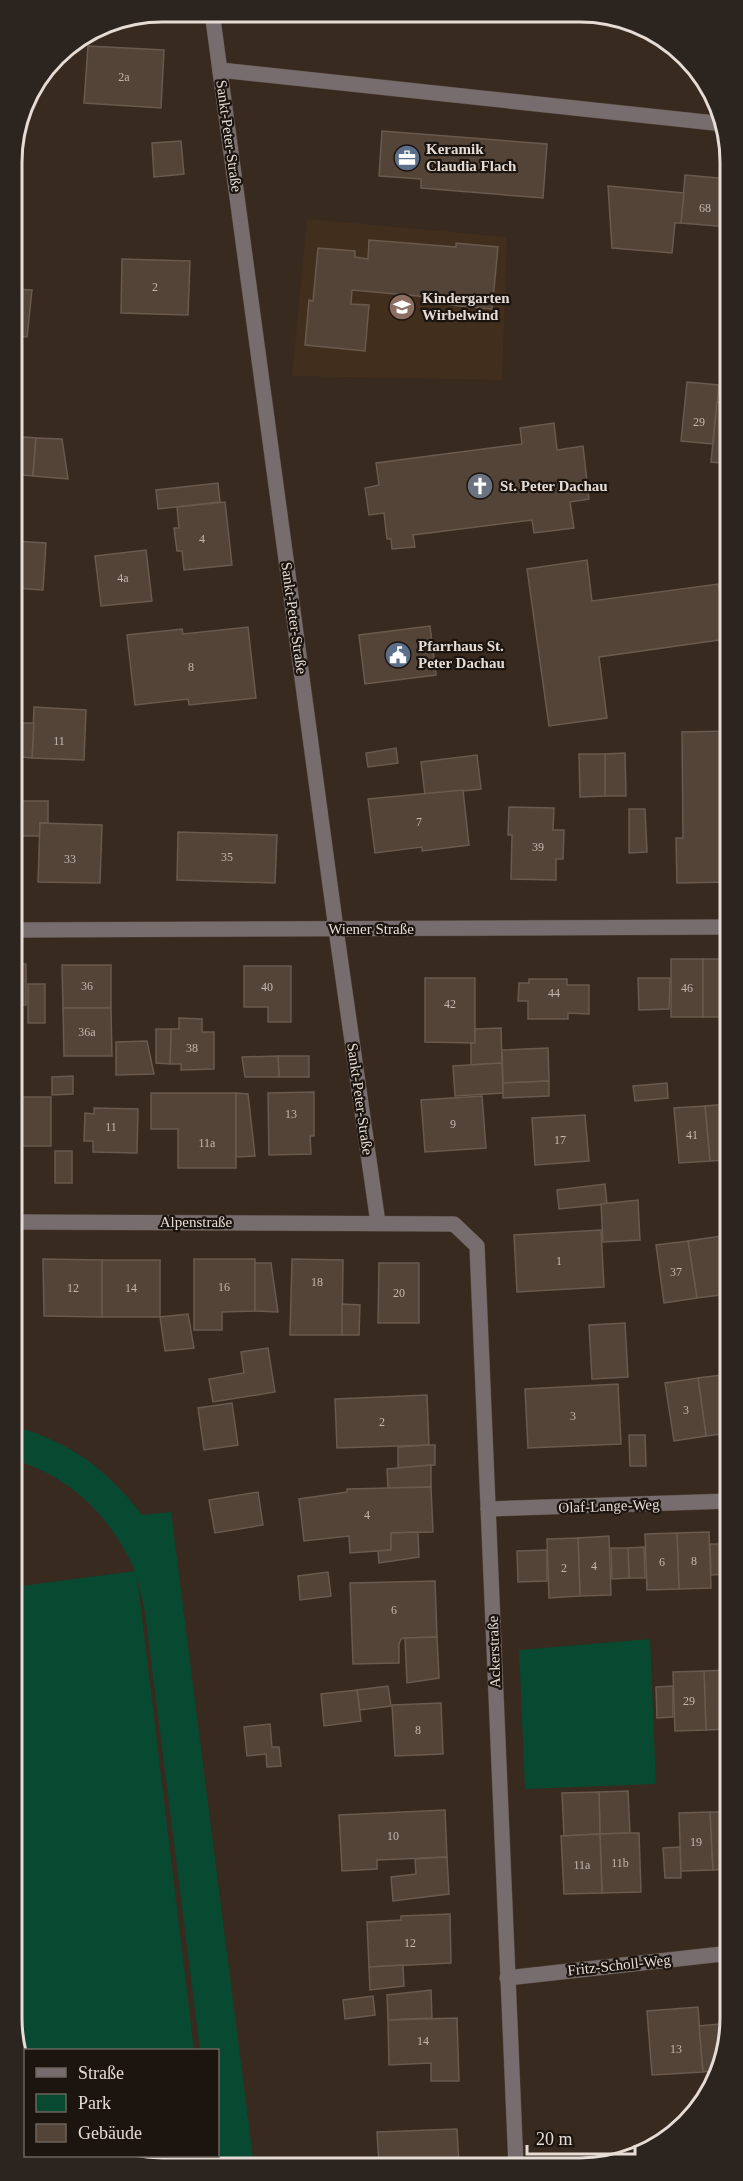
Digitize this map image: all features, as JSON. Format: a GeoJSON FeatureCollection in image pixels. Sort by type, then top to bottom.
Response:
{"type":"FeatureCollection","features":[{"type":"Feature","properties":{"kind":"street","name":"Sankt-Peter-Straße"},"geometry":{"type":"LineString","coordinates":[[213,23],[378,1223]]}},
{"type":"Feature","properties":{"kind":"street"},"geometry":{"type":"LineString","coordinates":[[220,70],[715,123]]}},
{"type":"Feature","properties":{"kind":"street","name":"Wiener Straße"},"geometry":{"type":"LineString","coordinates":[[23,930],[720,927]]}},
{"type":"Feature","properties":{"kind":"street","name":"Alpenstraße"},"geometry":{"type":"LineString","coordinates":[[22,1222],[378,1223]]}},
{"type":"Feature","properties":{"kind":"street","name":"Ackerstraße"},"geometry":{"type":"LineString","coordinates":[[378,1223],[454,1224],[477,1246],[516,2158]]}},
{"type":"Feature","properties":{"kind":"street","name":"Olaf-Lange-Weg"},"geometry":{"type":"LineString","coordinates":[[488,1509],[720,1501]]}},
{"type":"Feature","properties":{"kind":"street","name":"Fritz-Scholl-Weg"},"geometry":{"type":"LineString","coordinates":[[507,1978],[720,1954]]}},
{"type":"Feature","properties":{"kind":"shaded area","name":"Kindergarten Wirbelwind"},"geometry":{"type":"Polygon","coordinates":[[[307,219],[507,237],[502,380],[292,376],[307,219]]]}},
{"type":"Feature","properties":{"kind":"green space"},"geometry":{"type":"Polygon","coordinates":[[[22,1429],[53,1440],[86,1459],[129,1498],[142,1515],[171,1512],[253,2158],[206,2158],[219,2157],[219,2049],[200,2049],[145,1612],[137,1576],[194,2049],[26,2049],[22,2019],[22,1586],[135,1571],[126,1552],[102,1517],[71,1488],[35,1467],[22,1463],[22,1429]]]}},
{"type":"Feature","properties":{"kind":"green space"},"geometry":{"type":"Polygon","coordinates":[[[650,1639],[656,1784],[525,1789],[519,1650],[650,1639]]]}},
{"type":"Feature","properties":{"kind":"building"},"geometry":{"type":"Polygon","coordinates":[[[88,46],[164,50],[161,108],[84,103],[88,46]]]}},
{"type":"Feature","properties":{"kind":"building"},"geometry":{"type":"Polygon","coordinates":[[[382,131],[547,144],[543,198],[421,188],[421,179],[379,176],[382,131]]]}},
{"type":"Feature","properties":{"kind":"building"},"geometry":{"type":"Polygon","coordinates":[[[181,141],[184,174],[154,177],[152,143],[181,141]]]}},
{"type":"Feature","properties":{"kind":"building"},"geometry":{"type":"Polygon","coordinates":[[[685,175],[720,178],[720,226],[681,223],[685,175]]]}},
{"type":"Feature","properties":{"kind":"building"},"geometry":{"type":"Polygon","coordinates":[[[608,186],[684,193],[681,223],[675,223],[672,253],[612,248],[608,186]]]}},
{"type":"Feature","properties":{"kind":"building"},"geometry":{"type":"Polygon","coordinates":[[[369,240],[456,247],[456,243],[498,247],[492,309],[451,305],[451,299],[352,290],[351,304],[369,305],[365,351],[305,345],[309,300],[313,301],[318,248],[355,251],[355,257],[368,259],[369,240]]]}},
{"type":"Feature","properties":{"kind":"building"},"geometry":{"type":"Polygon","coordinates":[[[122,259],[190,261],[188,315],[121,313],[122,259]]]}},
{"type":"Feature","properties":{"kind":"building"},"geometry":{"type":"Polygon","coordinates":[[[23,290],[32,290],[27,337],[23,336],[23,290]]]}},
{"type":"Feature","properties":{"kind":"building"},"geometry":{"type":"Polygon","coordinates":[[[687,382],[719,385],[713,444],[681,441],[687,382]]]}},
{"type":"Feature","properties":{"kind":"building"},"geometry":{"type":"Polygon","coordinates":[[[717,402],[720,403],[720,463],[711,462],[717,402]]]}},
{"type":"Feature","properties":{"kind":"building","name":"St. Peter Dachau"},"geometry":{"type":"Polygon","coordinates":[[[554,423],[557,450],[583,446],[589,499],[570,502],[574,528],[534,533],[532,520],[413,535],[415,547],[392,549],[391,539],[387,539],[384,513],[369,515],[365,488],[379,485],[376,463],[522,444],[520,428],[554,423]]]}},
{"type":"Feature","properties":{"kind":"building"},"geometry":{"type":"Polygon","coordinates":[[[23,437],[36,438],[33,476],[23,475],[23,437]]]}},
{"type":"Feature","properties":{"kind":"building"},"geometry":{"type":"Polygon","coordinates":[[[36,438],[62,439],[68,479],[33,476],[36,438]]]}},
{"type":"Feature","properties":{"kind":"building"},"geometry":{"type":"Polygon","coordinates":[[[218,483],[220,502],[158,509],[156,490],[218,483]]]}},
{"type":"Feature","properties":{"kind":"building"},"geometry":{"type":"Polygon","coordinates":[[[225,502],[232,565],[184,570],[182,551],[177,551],[174,528],[179,528],[177,507],[225,502]]]}},
{"type":"Feature","properties":{"kind":"building"},"geometry":{"type":"Polygon","coordinates":[[[23,542],[46,543],[43,590],[23,589],[23,542]]]}},
{"type":"Feature","properties":{"kind":"building"},"geometry":{"type":"Polygon","coordinates":[[[146,550],[152,601],[101,606],[95,556],[146,550]]]}},
{"type":"Feature","properties":{"kind":"building"},"geometry":{"type":"Polygon","coordinates":[[[587,560],[592,601],[718,584],[720,640],[599,657],[607,718],[549,726],[527,569],[587,560]]]}},
{"type":"Feature","properties":{"kind":"building","name":"Pfarrhaus St. Peter Dachau"},"geometry":{"type":"Polygon","coordinates":[[[430,626],[436,675],[365,684],[359,635],[430,626]]]}},
{"type":"Feature","properties":{"kind":"building"},"geometry":{"type":"Polygon","coordinates":[[[248,627],[256,698],[189,705],[188,699],[135,705],[127,635],[182,629],[183,634],[248,627]]]}},
{"type":"Feature","properties":{"kind":"building"},"geometry":{"type":"Polygon","coordinates":[[[34,707],[86,710],[84,760],[32,758],[34,707]]]}},
{"type":"Feature","properties":{"kind":"building"},"geometry":{"type":"Polygon","coordinates":[[[23,723],[34,723],[32,758],[23,757],[23,723]]]}},
{"type":"Feature","properties":{"kind":"building"},"geometry":{"type":"Polygon","coordinates":[[[720,731],[720,882],[677,883],[676,838],[683,838],[682,732],[720,731]]]}},
{"type":"Feature","properties":{"kind":"building"},"geometry":{"type":"Polygon","coordinates":[[[396,748],[398,763],[368,767],[366,753],[396,748]]]}},
{"type":"Feature","properties":{"kind":"building"},"geometry":{"type":"Polygon","coordinates":[[[625,753],[626,796],[605,796],[605,754],[625,753]]]}},
{"type":"Feature","properties":{"kind":"building"},"geometry":{"type":"Polygon","coordinates":[[[579,754],[605,754],[605,796],[580,797],[579,754]]]}},
{"type":"Feature","properties":{"kind":"building"},"geometry":{"type":"Polygon","coordinates":[[[477,755],[481,789],[425,795],[421,762],[477,755]]]}},
{"type":"Feature","properties":{"kind":"building"},"geometry":{"type":"Polygon","coordinates":[[[463,790],[469,845],[422,851],[422,847],[375,853],[368,799],[463,790]]]}},
{"type":"Feature","properties":{"kind":"building"},"geometry":{"type":"Polygon","coordinates":[[[23,801],[48,801],[48,823],[40,823],[40,836],[23,836],[23,801]]]}},
{"type":"Feature","properties":{"kind":"building"},"geometry":{"type":"Polygon","coordinates":[[[509,807],[554,808],[553,830],[564,830],[563,859],[556,859],[556,880],[511,879],[512,835],[508,835],[509,807]]]}},
{"type":"Feature","properties":{"kind":"building"},"geometry":{"type":"Polygon","coordinates":[[[629,809],[645,809],[647,852],[629,853],[629,809]]]}},
{"type":"Feature","properties":{"kind":"building"},"geometry":{"type":"Polygon","coordinates":[[[40,823],[102,825],[100,883],[38,882],[40,823]]]}},
{"type":"Feature","properties":{"kind":"building"},"geometry":{"type":"Polygon","coordinates":[[[178,832],[277,835],[275,883],[177,880],[178,832]]]}},
{"type":"Feature","properties":{"kind":"building"},"geometry":{"type":"Polygon","coordinates":[[[671,959],[703,959],[703,1017],[671,1017],[671,959]]]}},
{"type":"Feature","properties":{"kind":"building"},"geometry":{"type":"Polygon","coordinates":[[[703,959],[720,959],[720,1017],[703,1017],[703,959]]]}},
{"type":"Feature","properties":{"kind":"building"},"geometry":{"type":"Polygon","coordinates":[[[23,964],[26,964],[26,1005],[23,1005],[23,964]]]}},
{"type":"Feature","properties":{"kind":"building"},"geometry":{"type":"Polygon","coordinates":[[[62,965],[111,965],[111,1008],[63,1008],[62,965]]]}},
{"type":"Feature","properties":{"kind":"building"},"geometry":{"type":"Polygon","coordinates":[[[244,966],[291,966],[291,1022],[268,1022],[268,1007],[244,1007],[244,966]]]}},
{"type":"Feature","properties":{"kind":"building"},"geometry":{"type":"Polygon","coordinates":[[[425,978],[475,978],[475,1043],[425,1042],[425,978]]]}},
{"type":"Feature","properties":{"kind":"building"},"geometry":{"type":"Polygon","coordinates":[[[638,978],[670,978],[669,1009],[639,1010],[638,978]]]}},
{"type":"Feature","properties":{"kind":"building"},"geometry":{"type":"Polygon","coordinates":[[[529,979],[567,979],[567,985],[589,985],[589,1014],[568,1013],[568,1019],[528,1019],[528,1001],[518,1001],[519,983],[529,983],[529,979]]]}},
{"type":"Feature","properties":{"kind":"building"},"geometry":{"type":"Polygon","coordinates":[[[28,984],[45,984],[45,1023],[28,1023],[28,984]]]}},
{"type":"Feature","properties":{"kind":"building"},"geometry":{"type":"Polygon","coordinates":[[[63,1008],[111,1008],[112,1056],[64,1056],[63,1008]]]}},
{"type":"Feature","properties":{"kind":"building"},"geometry":{"type":"Polygon","coordinates":[[[179,1018],[202,1019],[202,1032],[214,1032],[214,1069],[181,1070],[181,1064],[170,1064],[171,1029],[179,1029],[179,1018]]]}},
{"type":"Feature","properties":{"kind":"building"},"geometry":{"type":"Polygon","coordinates":[[[501,1028],[502,1063],[471,1065],[471,1043],[475,1043],[475,1029],[501,1028]]]}},
{"type":"Feature","properties":{"kind":"building"},"geometry":{"type":"Polygon","coordinates":[[[156,1029],[171,1029],[170,1064],[156,1063],[156,1029]]]}},
{"type":"Feature","properties":{"kind":"building"},"geometry":{"type":"Polygon","coordinates":[[[147,1041],[154,1074],[116,1075],[116,1042],[147,1041]]]}},
{"type":"Feature","properties":{"kind":"building"},"geometry":{"type":"Polygon","coordinates":[[[548,1048],[549,1081],[503,1083],[502,1050],[548,1048]]]}},
{"type":"Feature","properties":{"kind":"building"},"geometry":{"type":"Polygon","coordinates":[[[278,1056],[309,1056],[309,1077],[279,1077],[278,1056]]]}},
{"type":"Feature","properties":{"kind":"building"},"geometry":{"type":"Polygon","coordinates":[[[278,1056],[279,1077],[245,1077],[242,1057],[278,1056]]]}},
{"type":"Feature","properties":{"kind":"building"},"geometry":{"type":"Polygon","coordinates":[[[502,1063],[503,1093],[455,1096],[453,1066],[502,1063]]]}},
{"type":"Feature","properties":{"kind":"building"},"geometry":{"type":"Polygon","coordinates":[[[73,1076],[73,1094],[52,1095],[52,1077],[73,1076]]]}},
{"type":"Feature","properties":{"kind":"building"},"geometry":{"type":"Polygon","coordinates":[[[549,1081],[549,1096],[503,1098],[503,1083],[549,1081]]]}},
{"type":"Feature","properties":{"kind":"building"},"geometry":{"type":"Polygon","coordinates":[[[667,1083],[668,1098],[635,1101],[633,1086],[667,1083]]]}},
{"type":"Feature","properties":{"kind":"building"},"geometry":{"type":"Polygon","coordinates":[[[314,1092],[314,1136],[310,1136],[311,1154],[269,1155],[268,1093],[314,1092]]]}},
{"type":"Feature","properties":{"kind":"building"},"geometry":{"type":"Polygon","coordinates":[[[151,1093],[236,1093],[236,1168],[178,1168],[178,1129],[151,1129],[151,1093]]]}},
{"type":"Feature","properties":{"kind":"building"},"geometry":{"type":"Polygon","coordinates":[[[236,1093],[248,1094],[255,1156],[236,1157],[236,1093]]]}},
{"type":"Feature","properties":{"kind":"building"},"geometry":{"type":"Polygon","coordinates":[[[482,1096],[486,1148],[425,1152],[421,1100],[482,1096]]]}},
{"type":"Feature","properties":{"kind":"building"},"geometry":{"type":"Polygon","coordinates":[[[22,1097],[51,1097],[51,1146],[22,1146],[22,1097]]]}},
{"type":"Feature","properties":{"kind":"building"},"geometry":{"type":"Polygon","coordinates":[[[720,1105],[720,1160],[710,1161],[705,1106],[720,1105]]]}},
{"type":"Feature","properties":{"kind":"building"},"geometry":{"type":"Polygon","coordinates":[[[705,1106],[710,1161],[679,1163],[674,1108],[705,1106]]]}},
{"type":"Feature","properties":{"kind":"building"},"geometry":{"type":"Polygon","coordinates":[[[94,1108],[138,1109],[137,1153],[93,1152],[93,1141],[84,1141],[85,1113],[94,1114],[94,1108]]]}},
{"type":"Feature","properties":{"kind":"building"},"geometry":{"type":"Polygon","coordinates":[[[585,1115],[589,1161],[535,1165],[532,1118],[585,1115]]]}},
{"type":"Feature","properties":{"kind":"building"},"geometry":{"type":"Polygon","coordinates":[[[55,1151],[72,1151],[72,1183],[55,1183],[55,1151]]]}},
{"type":"Feature","properties":{"kind":"building"},"geometry":{"type":"Polygon","coordinates":[[[605,1184],[607,1204],[559,1209],[557,1190],[605,1184]]]}},
{"type":"Feature","properties":{"kind":"building"},"geometry":{"type":"Polygon","coordinates":[[[638,1200],[640,1240],[603,1242],[601,1204],[638,1200]]]}},
{"type":"Feature","properties":{"kind":"building"},"geometry":{"type":"Polygon","coordinates":[[[601,1230],[604,1287],[517,1292],[514,1235],[601,1230]]]}},
{"type":"Feature","properties":{"kind":"building"},"geometry":{"type":"Polygon","coordinates":[[[720,1236],[720,1295],[697,1298],[688,1241],[720,1236]]]}},
{"type":"Feature","properties":{"kind":"building"},"geometry":{"type":"Polygon","coordinates":[[[688,1241],[697,1298],[664,1303],[656,1245],[688,1241]]]}},
{"type":"Feature","properties":{"kind":"building"},"geometry":{"type":"Polygon","coordinates":[[[43,1259],[102,1260],[102,1317],[44,1316],[43,1259]]]}},
{"type":"Feature","properties":{"kind":"building"},"geometry":{"type":"Polygon","coordinates":[[[194,1259],[255,1259],[255,1311],[222,1312],[222,1330],[194,1330],[194,1259]]]}},
{"type":"Feature","properties":{"kind":"building"},"geometry":{"type":"Polygon","coordinates":[[[292,1259],[343,1260],[342,1335],[290,1335],[292,1259]]]}},
{"type":"Feature","properties":{"kind":"building"},"geometry":{"type":"Polygon","coordinates":[[[102,1260],[160,1260],[160,1317],[102,1317],[102,1260]]]}},
{"type":"Feature","properties":{"kind":"building"},"geometry":{"type":"Polygon","coordinates":[[[255,1263],[271,1263],[278,1312],[255,1311],[255,1263]]]}},
{"type":"Feature","properties":{"kind":"building"},"geometry":{"type":"Polygon","coordinates":[[[379,1263],[419,1263],[419,1323],[378,1323],[379,1263]]]}},
{"type":"Feature","properties":{"kind":"building"},"geometry":{"type":"Polygon","coordinates":[[[342,1304],[360,1305],[359,1335],[342,1335],[342,1304]]]}},
{"type":"Feature","properties":{"kind":"building"},"geometry":{"type":"Polygon","coordinates":[[[188,1314],[194,1348],[165,1351],[160,1317],[188,1314]]]}},
{"type":"Feature","properties":{"kind":"building"},"geometry":{"type":"Polygon","coordinates":[[[625,1323],[628,1377],[592,1379],[589,1325],[625,1323]]]}},
{"type":"Feature","properties":{"kind":"building"},"geometry":{"type":"Polygon","coordinates":[[[268,1348],[275,1392],[213,1402],[209,1379],[244,1373],[241,1352],[268,1348]]]}},
{"type":"Feature","properties":{"kind":"building"},"geometry":{"type":"Polygon","coordinates":[[[720,1375],[720,1434],[706,1436],[698,1378],[720,1375]]]}},
{"type":"Feature","properties":{"kind":"building"},"geometry":{"type":"Polygon","coordinates":[[[698,1378],[706,1436],[674,1441],[665,1383],[698,1378]]]}},
{"type":"Feature","properties":{"kind":"building"},"geometry":{"type":"Polygon","coordinates":[[[618,1384],[621,1444],[528,1448],[525,1389],[618,1384]]]}},
{"type":"Feature","properties":{"kind":"building"},"geometry":{"type":"Polygon","coordinates":[[[427,1395],[429,1445],[337,1448],[335,1399],[427,1395]]]}},
{"type":"Feature","properties":{"kind":"building"},"geometry":{"type":"Polygon","coordinates":[[[232,1403],[238,1445],[204,1450],[198,1408],[232,1403]]]}},
{"type":"Feature","properties":{"kind":"building"},"geometry":{"type":"Polygon","coordinates":[[[629,1435],[645,1435],[646,1466],[630,1466],[629,1435]]]}},
{"type":"Feature","properties":{"kind":"building"},"geometry":{"type":"Polygon","coordinates":[[[435,1445],[435,1465],[398,1468],[398,1447],[435,1445]]]}},
{"type":"Feature","properties":{"kind":"building"},"geometry":{"type":"Polygon","coordinates":[[[431,1465],[431,1487],[388,1488],[387,1469],[431,1465]]]}},
{"type":"Feature","properties":{"kind":"building"},"geometry":{"type":"Polygon","coordinates":[[[431,1487],[433,1532],[391,1533],[391,1550],[350,1553],[349,1536],[304,1541],[299,1499],[347,1492],[347,1489],[431,1487]]]}},
{"type":"Feature","properties":{"kind":"building"},"geometry":{"type":"Polygon","coordinates":[[[258,1492],[263,1525],[215,1533],[209,1500],[258,1492]]]}},
{"type":"Feature","properties":{"kind":"building"},"geometry":{"type":"Polygon","coordinates":[[[418,1532],[419,1557],[379,1563],[378,1551],[391,1550],[391,1533],[418,1532]]]}},
{"type":"Feature","properties":{"kind":"building"},"geometry":{"type":"Polygon","coordinates":[[[709,1532],[711,1588],[679,1589],[677,1533],[709,1532]]]}},
{"type":"Feature","properties":{"kind":"building"},"geometry":{"type":"Polygon","coordinates":[[[677,1533],[679,1589],[647,1590],[645,1534],[677,1533]]]}},
{"type":"Feature","properties":{"kind":"building"},"geometry":{"type":"Polygon","coordinates":[[[609,1536],[611,1595],[580,1596],[578,1538],[609,1536]]]}},
{"type":"Feature","properties":{"kind":"building"},"geometry":{"type":"Polygon","coordinates":[[[578,1538],[580,1596],[549,1598],[547,1539],[578,1538]]]}},
{"type":"Feature","properties":{"kind":"building"},"geometry":{"type":"Polygon","coordinates":[[[710,1544],[720,1544],[720,1574],[711,1575],[710,1544]]]}},
{"type":"Feature","properties":{"kind":"building"},"geometry":{"type":"Polygon","coordinates":[[[644,1547],[645,1578],[629,1578],[628,1548],[644,1547]]]}},
{"type":"Feature","properties":{"kind":"building"},"geometry":{"type":"Polygon","coordinates":[[[611,1548],[628,1548],[629,1578],[612,1579],[611,1548]]]}},
{"type":"Feature","properties":{"kind":"building"},"geometry":{"type":"Polygon","coordinates":[[[547,1550],[547,1581],[518,1582],[517,1551],[547,1550]]]}},
{"type":"Feature","properties":{"kind":"building"},"geometry":{"type":"Polygon","coordinates":[[[328,1572],[331,1596],[300,1600],[298,1576],[328,1572]]]}},
{"type":"Feature","properties":{"kind":"building"},"geometry":{"type":"Polygon","coordinates":[[[435,1581],[437,1637],[401,1639],[399,1663],[353,1664],[350,1583],[435,1581]]]}},
{"type":"Feature","properties":{"kind":"building"},"geometry":{"type":"Polygon","coordinates":[[[437,1637],[439,1678],[407,1683],[405,1638],[437,1637]]]}},
{"type":"Feature","properties":{"kind":"building"},"geometry":{"type":"Polygon","coordinates":[[[720,1670],[720,1729],[706,1730],[704,1671],[720,1670]]]}},
{"type":"Feature","properties":{"kind":"building"},"geometry":{"type":"Polygon","coordinates":[[[704,1671],[706,1730],[675,1731],[673,1672],[704,1671]]]}},
{"type":"Feature","properties":{"kind":"building"},"geometry":{"type":"Polygon","coordinates":[[[388,1686],[391,1706],[360,1710],[357,1690],[388,1686]]]}},
{"type":"Feature","properties":{"kind":"building"},"geometry":{"type":"Polygon","coordinates":[[[673,1686],[673,1717],[657,1718],[656,1687],[673,1686]]]}},
{"type":"Feature","properties":{"kind":"building"},"geometry":{"type":"Polygon","coordinates":[[[357,1690],[361,1721],[324,1726],[321,1694],[357,1690]]]}},
{"type":"Feature","properties":{"kind":"building"},"geometry":{"type":"Polygon","coordinates":[[[441,1703],[443,1754],[395,1756],[392,1705],[441,1703]]]}},
{"type":"Feature","properties":{"kind":"building"},"geometry":{"type":"Polygon","coordinates":[[[270,1724],[272,1747],[279,1747],[281,1766],[267,1767],[266,1754],[247,1756],[244,1727],[270,1724]]]}},
{"type":"Feature","properties":{"kind":"building"},"geometry":{"type":"Polygon","coordinates":[[[628,1791],[630,1833],[600,1834],[599,1792],[628,1791]]]}},
{"type":"Feature","properties":{"kind":"building"},"geometry":{"type":"Polygon","coordinates":[[[599,1792],[600,1834],[564,1836],[562,1793],[599,1792]]]}},
{"type":"Feature","properties":{"kind":"building"},"geometry":{"type":"Polygon","coordinates":[[[445,1810],[447,1857],[377,1860],[377,1869],[342,1871],[339,1815],[445,1810]]]}},
{"type":"Feature","properties":{"kind":"building"},"geometry":{"type":"Polygon","coordinates":[[[710,1812],[713,1870],[681,1871],[679,1813],[710,1812]]]}},
{"type":"Feature","properties":{"kind":"building"},"geometry":{"type":"Polygon","coordinates":[[[710,1812],[720,1812],[720,1870],[713,1870],[710,1812]]]}},
{"type":"Feature","properties":{"kind":"building"},"geometry":{"type":"Polygon","coordinates":[[[639,1833],[641,1892],[602,1893],[600,1834],[639,1833]]]}},
{"type":"Feature","properties":{"kind":"building"},"geometry":{"type":"Polygon","coordinates":[[[600,1834],[602,1893],[564,1894],[561,1836],[600,1834]]]}},
{"type":"Feature","properties":{"kind":"building"},"geometry":{"type":"Polygon","coordinates":[[[680,1847],[681,1878],[665,1878],[663,1848],[680,1847]]]}},
{"type":"Feature","properties":{"kind":"building"},"geometry":{"type":"Polygon","coordinates":[[[447,1857],[449,1894],[393,1901],[391,1877],[416,1874],[415,1859],[447,1857]]]}},
{"type":"Feature","properties":{"kind":"building"},"geometry":{"type":"Polygon","coordinates":[[[450,1914],[451,1963],[369,1967],[367,1922],[401,1920],[401,1916],[450,1914]]]}},
{"type":"Feature","properties":{"kind":"building"},"geometry":{"type":"Polygon","coordinates":[[[403,1965],[404,1986],[370,1990],[369,1967],[403,1965]]]}},
{"type":"Feature","properties":{"kind":"building"},"geometry":{"type":"Polygon","coordinates":[[[431,1990],[432,2018],[388,2020],[387,1995],[431,1990]]]}},
{"type":"Feature","properties":{"kind":"building"},"geometry":{"type":"Polygon","coordinates":[[[373,1996],[375,2015],[345,2019],[343,2000],[373,1996]]]}},
{"type":"Feature","properties":{"kind":"building"},"geometry":{"type":"Polygon","coordinates":[[[698,2007],[703,2072],[652,2075],[647,2011],[698,2007]]]}},
{"type":"Feature","properties":{"kind":"building"},"geometry":{"type":"Polygon","coordinates":[[[457,2018],[459,2081],[431,2081],[431,2063],[389,2065],[388,2020],[457,2018]]]}},
{"type":"Feature","properties":{"kind":"building"},"geometry":{"type":"Polygon","coordinates":[[[720,2024],[716,2055],[710,2071],[703,2072],[699,2026],[720,2024]]]}},
{"type":"Feature","properties":{"kind":"building"},"geometry":{"type":"Polygon","coordinates":[[[457,2129],[459,2158],[379,2158],[377,2132],[457,2129]]]}},
{"type":"Feature","properties":{"kind":"place","name":"Keramik Claudia Flach"},"geometry":{"type":"Point","coordinates":[407,158]}},
{"type":"Feature","properties":{"kind":"place","name":"Kindergarten Wirbelwind"},"geometry":{"type":"Point","coordinates":[402,307]}},
{"type":"Feature","properties":{"kind":"place","name":"St. Peter Dachau"},"geometry":{"type":"Point","coordinates":[480,486]}},
{"type":"Feature","properties":{"kind":"place","name":"Pfarrhaus St. Peter Dachau"},"geometry":{"type":"Point","coordinates":[398,655]}}]}
